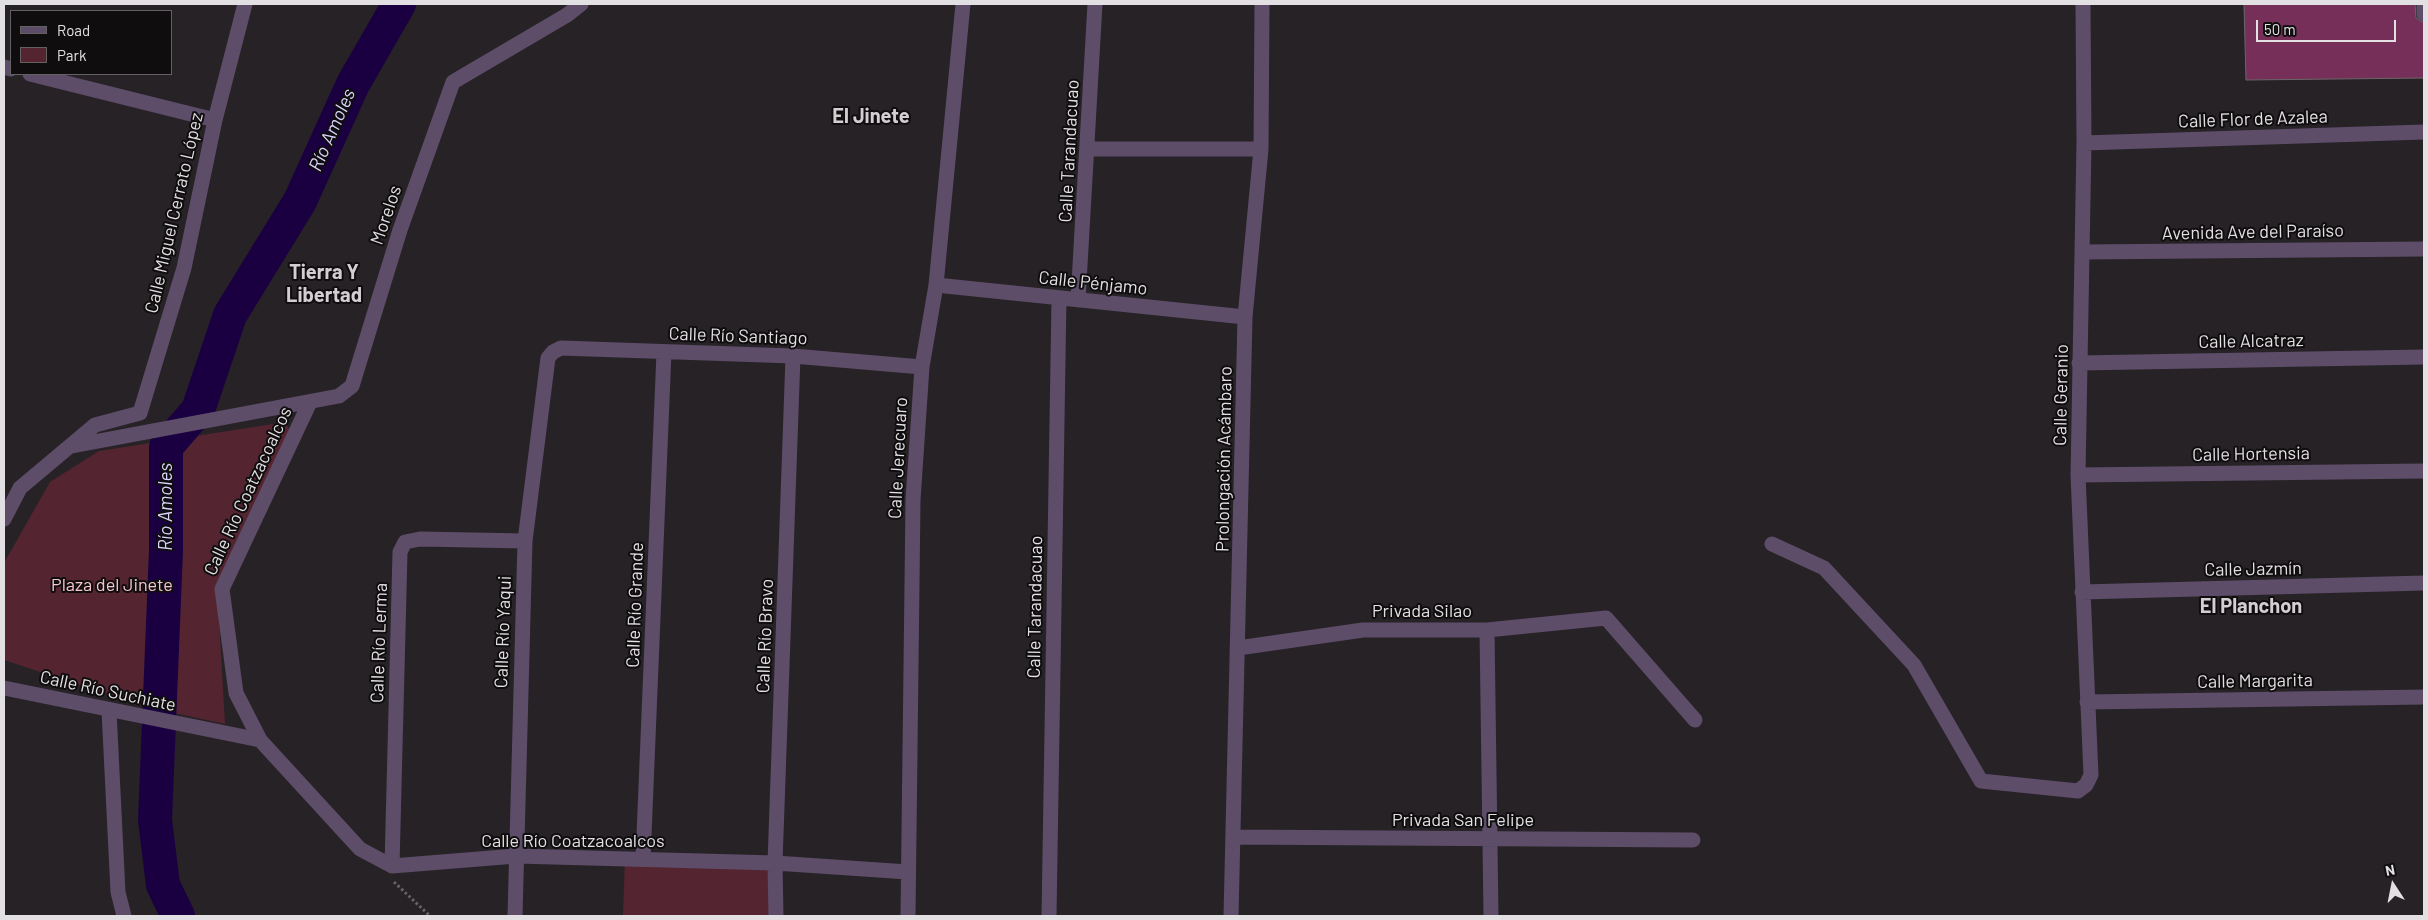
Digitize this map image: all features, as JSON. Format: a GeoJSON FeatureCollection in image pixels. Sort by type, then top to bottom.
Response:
{"type":"FeatureCollection","features":[{"type":"Feature","properties":{"kind":"street","name":"Calle Miguel Cerrato López"},"geometry":{"type":"LineString","coordinates":[[72,446],[95,426],[140,413],[184,268],[215,120],[245,4]]}},
{"type":"Feature","properties":{"kind":"street","name":"Morelos"},"geometry":{"type":"LineString","coordinates":[[72,446],[339,396],[352,386],[400,230],[453,82],[567,15],[581,4]]}},
{"type":"Feature","properties":{"kind":"street","name":"Calle Jerecuaro"},"geometry":{"type":"LineString","coordinates":[[908,916],[913,500],[922,367],[936,285],[963,4]]}},
{"type":"Feature","properties":{"kind":"street","name":"Calle Tarandacuao"},"geometry":{"type":"LineString","coordinates":[[1078,300],[1095,4]]}},
{"type":"Feature","properties":{"kind":"street","name":"Prolongación Acámbaro"},"geometry":{"type":"LineString","coordinates":[[1231,916],[1246,317],[1261,148],[1262,4]]}},
{"type":"Feature","properties":{"kind":"street","name":"Calle Geranio"},"geometry":{"type":"LineString","coordinates":[[1772,544],[1824,568],[1914,665],[1981,781],[2078,791],[2086,785],[2091,775],[2078,475],[2084,142],[2083,4]]}},
{"type":"Feature","properties":{"kind":"street"},"geometry":{"type":"LineString","coordinates":[[2424,4],[2424,14]]}},
{"type":"Feature","properties":{"kind":"street"},"geometry":{"type":"LineString","coordinates":[[34,75],[215,120]]}},
{"type":"Feature","properties":{"kind":"street","name":"Calle Flor de Azalea"},"geometry":{"type":"LineString","coordinates":[[2084,142],[2424,132]]}},
{"type":"Feature","properties":{"kind":"street"},"geometry":{"type":"LineString","coordinates":[[1088,149],[1261,148]]}},
{"type":"Feature","properties":{"kind":"street","name":"Avenida Ave del Paraíso"},"geometry":{"type":"LineString","coordinates":[[2082,252],[2424,249]]}},
{"type":"Feature","properties":{"kind":"street","name":"Calle Pénjamo"},"geometry":{"type":"LineString","coordinates":[[936,285],[1246,317]]}},
{"type":"Feature","properties":{"kind":"street","name":"Calle Tarandacuao"},"geometry":{"type":"LineString","coordinates":[[1049,916],[1059,298]]}},
{"type":"Feature","properties":{"kind":"street","name":"Calle Río Santiago"},"geometry":{"type":"LineString","coordinates":[[553,352],[561,348],[793,356],[922,367]]}},
{"type":"Feature","properties":{"kind":"street","name":"Calle Río Yaqui"},"geometry":{"type":"LineString","coordinates":[[515,916],[525,540],[548,358],[553,352]]}},
{"type":"Feature","properties":{"kind":"street","name":"Calle Río Grande"},"geometry":{"type":"LineString","coordinates":[[643,859],[664,352]]}},
{"type":"Feature","properties":{"kind":"street","name":"Calle Río Bravo"},"geometry":{"type":"LineString","coordinates":[[776,916],[775,863],[793,356]]}},
{"type":"Feature","properties":{"kind":"street","name":"Calle Alcatraz"},"geometry":{"type":"LineString","coordinates":[[2079,363],[2424,357]]}},
{"type":"Feature","properties":{"kind":"street","name":"Calle Río Coatzacoalcos"},"geometry":{"type":"LineString","coordinates":[[310,402],[222,589],[236,693],[260,740],[360,849],[392,866],[516,856],[775,863],[908,872]]}},
{"type":"Feature","properties":{"kind":"street"},"geometry":{"type":"LineString","coordinates":[[4,519],[20,488],[72,446]]}},
{"type":"Feature","properties":{"kind":"street","name":"Calle Hortensia"},"geometry":{"type":"LineString","coordinates":[[2078,475],[2424,471]]}},
{"type":"Feature","properties":{"kind":"street","name":"Calle Río Lerma"},"geometry":{"type":"LineString","coordinates":[[392,866],[400,552],[405,542],[420,539],[525,540]]}},
{"type":"Feature","properties":{"kind":"street","name":"Calle Jazmín"},"geometry":{"type":"LineString","coordinates":[[2082,592],[2424,583]]}},
{"type":"Feature","properties":{"kind":"street","name":"Privada Silao"},"geometry":{"type":"LineString","coordinates":[[1238,648],[1363,630],[1487,630],[1606,618],[1695,720]]}},
{"type":"Feature","properties":{"kind":"street"},"geometry":{"type":"LineString","coordinates":[[1487,630],[1491,916]]}},
{"type":"Feature","properties":{"kind":"street","name":"Calle Río Suchiate"},"geometry":{"type":"LineString","coordinates":[[6,692],[260,740]]}},
{"type":"Feature","properties":{"kind":"street","name":"Calle Margarita"},"geometry":{"type":"LineString","coordinates":[[2087,702],[2424,697]]}},
{"type":"Feature","properties":{"kind":"street"},"geometry":{"type":"LineString","coordinates":[[109,712],[118,892],[124,916]]}},
{"type":"Feature","properties":{"kind":"street","name":"Privada San Felipe"},"geometry":{"type":"LineString","coordinates":[[1232,837],[1693,840]]}},
{"type":"Feature","properties":{"kind":"green space","name":"Plaza del Jinete"},"geometry":{"type":"Polygon","coordinates":[[[286,422],[290,432],[217,583],[225,724],[147,707],[4,660],[4,563],[50,482],[99,451],[286,422]]]}},
{"type":"Feature","properties":{"kind":"green space"},"geometry":{"type":"Polygon","coordinates":[[[625,858],[775,863],[776,916],[623,916],[625,858]]]}},
{"type":"Feature","properties":{"kind":"building"},"geometry":{"type":"Polygon","coordinates":[[[2244,4],[2415,4],[2416,18],[2424,23],[2424,78],[2246,80],[2244,4]]]}},
{"type":"Feature","properties":{"kind":"waterway","name":"Río Amoles"},"geometry":{"type":"LineString","coordinates":[[178,916],[163,885],[155,820],[166,550],[166,447],[198,410],[230,315],[300,201],[353,84],[399,4]]}},
{"type":"Feature","properties":{"kind":"district","name":"El Jinete"},"geometry":{"type":"Point","coordinates":[871,116]}},
{"type":"Feature","properties":{"kind":"district","name":"Tierra Y Libertad"},"geometry":{"type":"Point","coordinates":[324,284]}},
{"type":"Feature","properties":{"kind":"district","name":"El Planchon"},"geometry":{"type":"Point","coordinates":[2251,606]}}]}
